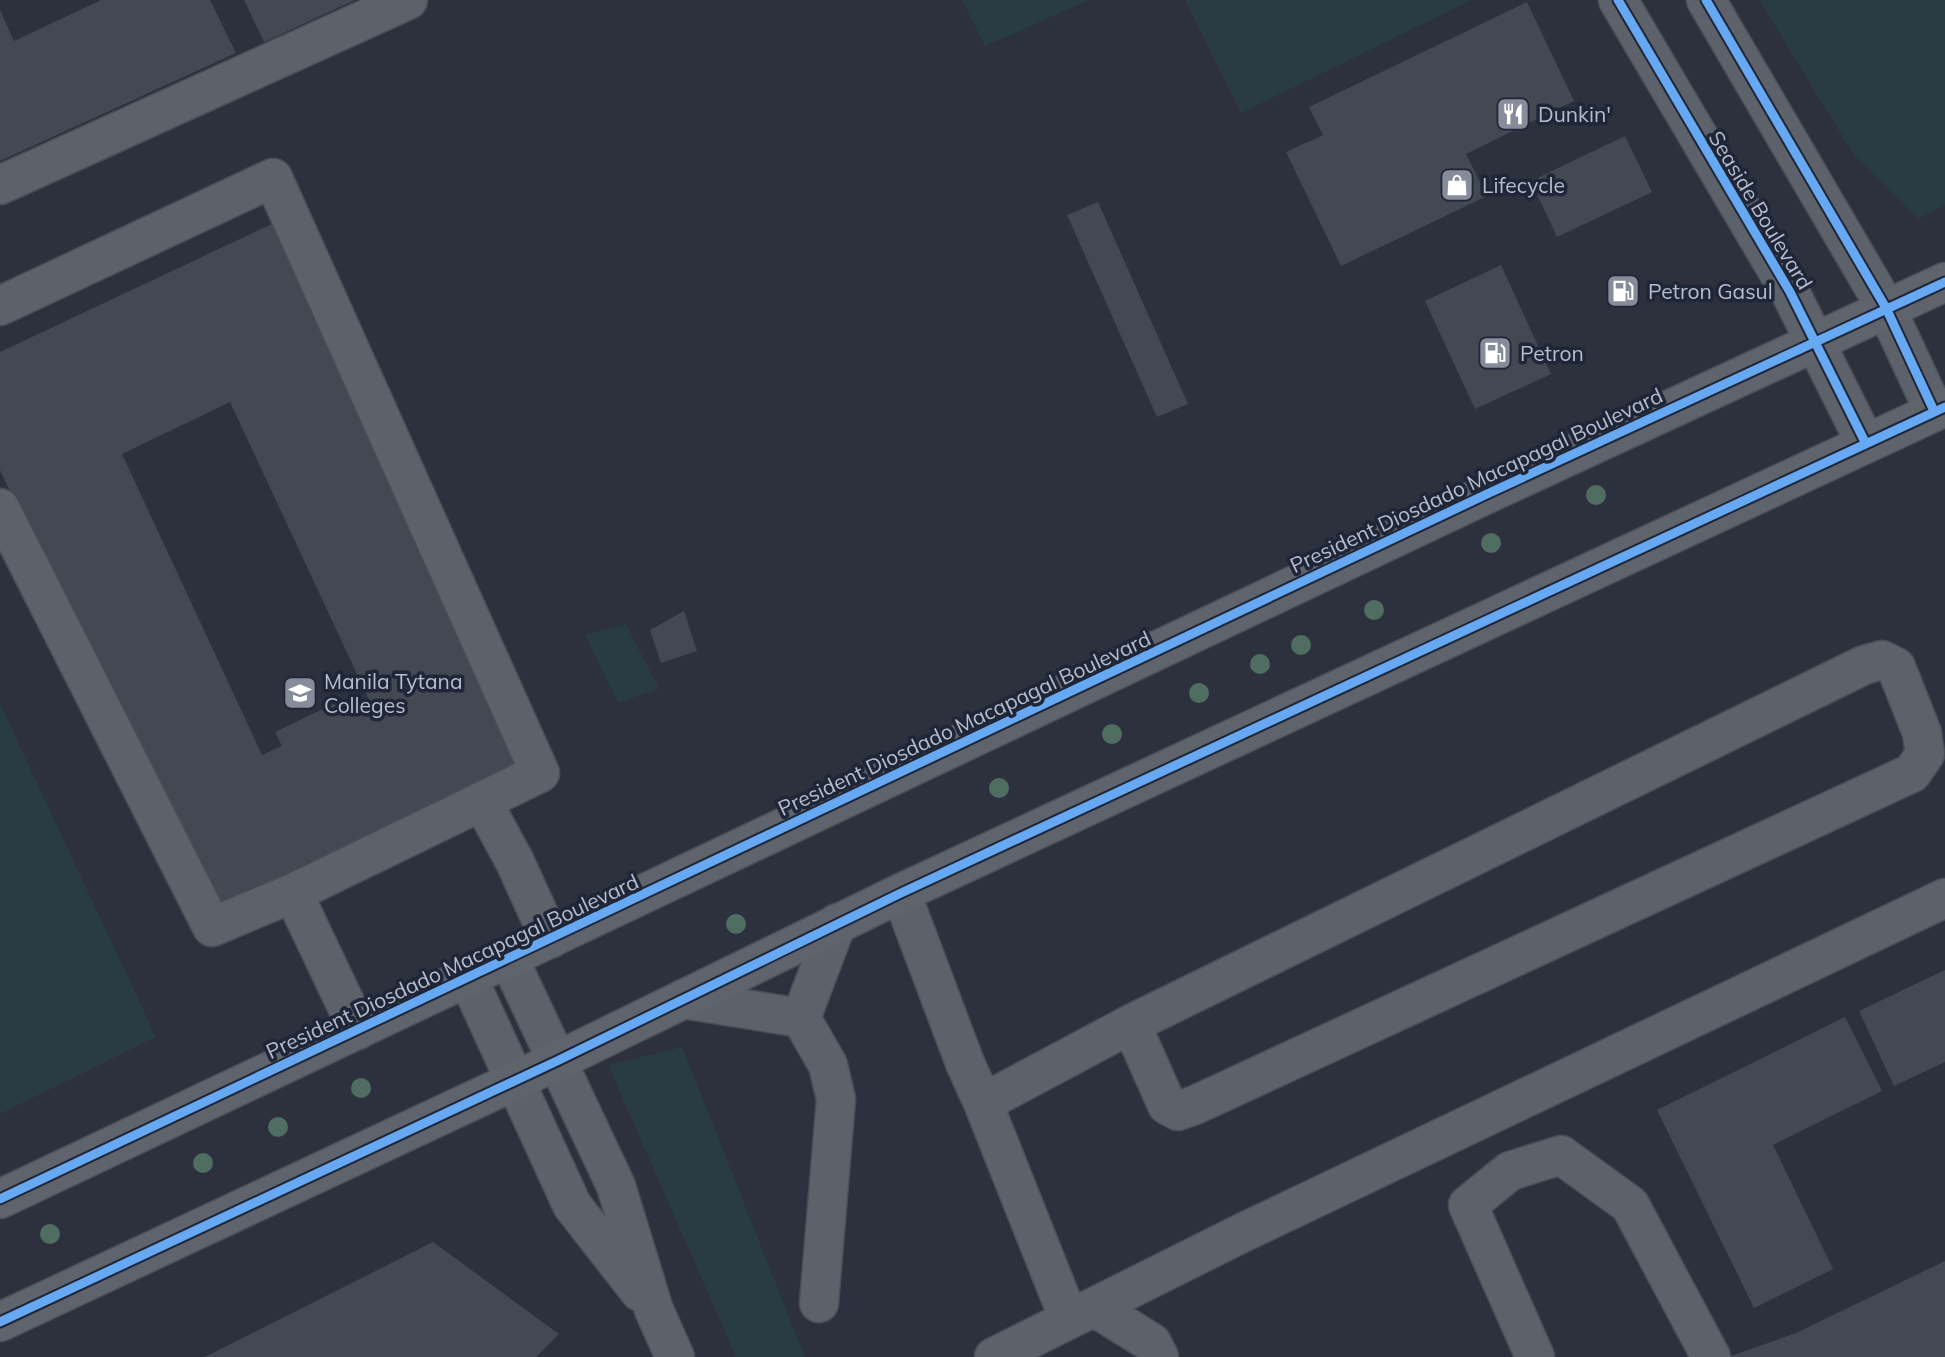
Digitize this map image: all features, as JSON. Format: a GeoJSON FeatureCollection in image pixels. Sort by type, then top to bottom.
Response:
{"type":"FeatureCollection","features":[{"type":"Feature","properties":{"kind":"main road","name":"President Diosdado Macapagal Boulevard"},"geometry":{"type":"LineString","coordinates":[[0,1199],[1816,340],[1945,282]]}},
{"type":"Feature","properties":{"kind":"main road"},"geometry":{"type":"LineString","coordinates":[[0,1322],[557,1061],[901,892],[1939,409]]}},
{"type":"Feature","properties":{"kind":"street"},"geometry":{"type":"LineString","coordinates":[[0,186],[408,0]]}},
{"type":"Feature","properties":{"kind":"street","name":"Seaside Boulevard"},"geometry":{"type":"LineString","coordinates":[[1618,0],[1816,340],[1865,442]]}},
{"type":"Feature","properties":{"kind":"street"},"geometry":{"type":"LineString","coordinates":[[1706,0],[1886,308],[1939,409]]}},
{"type":"Feature","properties":{"kind":"street"},"geometry":{"type":"LineString","coordinates":[[0,306],[273,178],[540,773],[293,893],[212,928],[0,508]]}},
{"type":"Feature","properties":{"kind":"street"},"geometry":{"type":"LineString","coordinates":[[984,1103],[1131,1024],[1864,665],[1882,660],[1896,667],[1922,733],[1925,754],[1912,772],[1900,778],[1178,1111],[1167,1105],[1131,1024]]}},
{"type":"Feature","properties":{"kind":"street"},"geometry":{"type":"LineString","coordinates":[[482,802],[515,862],[550,939]]}},
{"type":"Feature","properties":{"kind":"street"},"geometry":{"type":"LineString","coordinates":[[901,892],[965,1063],[1082,1313],[1152,1343],[1159,1357]]}},
{"type":"Feature","properties":{"kind":"street"},"geometry":{"type":"LineString","coordinates":[[293,893],[358,1030]]}},
{"type":"Feature","properties":{"kind":"street"},"geometry":{"type":"LineString","coordinates":[[994,1357],[1242,1233],[1945,898]]}},
{"type":"Feature","properties":{"kind":"street"},"geometry":{"type":"LineString","coordinates":[[801,1018],[837,923]]}},
{"type":"Feature","properties":{"kind":"street"},"geometry":{"type":"LineString","coordinates":[[509,958],[617,1185],[654,1310],[675,1357]]}},
{"type":"Feature","properties":{"kind":"street"},"geometry":{"type":"LineString","coordinates":[[468,978],[572,1205],[654,1310]]}},
{"type":"Feature","properties":{"kind":"street"},"geometry":{"type":"LineString","coordinates":[[682,999],[801,1018]]}},
{"type":"Feature","properties":{"kind":"street"},"geometry":{"type":"LineString","coordinates":[[801,1018],[828,1065],[836,1099],[819,1303]]}},
{"type":"Feature","properties":{"kind":"street"},"geometry":{"type":"LineString","coordinates":[[1535,1357],[1468,1205],[1510,1171],[1561,1155],[1630,1205],[1711,1357]]}},
{"type":"Feature","properties":{"kind":"shaded area"},"geometry":{"type":"Polygon","coordinates":[[[962,0],[1089,0],[985,46],[962,0]]]}},
{"type":"Feature","properties":{"kind":"shaded area"},"geometry":{"type":"Polygon","coordinates":[[[1185,0],[1472,0],[1241,113],[1185,0]]]}},
{"type":"Feature","properties":{"kind":"shaded area"},"geometry":{"type":"Polygon","coordinates":[[[1759,0],[1945,0],[1945,205],[1918,219],[1854,155],[1759,0]]]}},
{"type":"Feature","properties":{"kind":"shaded area"},"geometry":{"type":"Polygon","coordinates":[[[626,624],[659,689],[618,703],[585,635],[626,624]]]}},
{"type":"Feature","properties":{"kind":"shaded area"},"geometry":{"type":"Polygon","coordinates":[[[0,704],[156,1037],[0,1114],[0,704]]]}},
{"type":"Feature","properties":{"kind":"shaded area"},"geometry":{"type":"Polygon","coordinates":[[[682,1047],[805,1357],[736,1357],[608,1065],[682,1047]]]}},
{"type":"Feature","properties":{"kind":"building"},"geometry":{"type":"Polygon","coordinates":[[[101,0],[210,0],[236,53],[0,161],[0,10],[14,41],[101,0]]]}},
{"type":"Feature","properties":{"kind":"building"},"geometry":{"type":"Polygon","coordinates":[[[244,0],[355,0],[264,42],[244,0]]]}},
{"type":"Feature","properties":{"kind":"building"},"geometry":{"type":"Polygon","coordinates":[[[1527,2],[1574,101],[1466,154],[1487,196],[1341,266],[1286,152],[1323,135],[1309,107],[1527,2]]]}},
{"type":"Feature","properties":{"kind":"building"},"geometry":{"type":"Polygon","coordinates":[[[1625,136],[1652,192],[1557,237],[1531,181],[1625,136]]]}},
{"type":"Feature","properties":{"kind":"building"},"geometry":{"type":"Polygon","coordinates":[[[1098,202],[1188,404],[1157,417],[1067,215],[1098,202]]]}},
{"type":"Feature","properties":{"kind":"building"},"geometry":{"type":"Polygon","coordinates":[[[274,223],[532,778],[213,927],[0,470],[0,352],[274,223]],[[230,402],[122,454],[262,755],[282,746],[275,732],[346,698],[353,713],[371,704],[230,402]]]}},
{"type":"Feature","properties":{"kind":"building","name":"Petron"},"geometry":{"type":"Polygon","coordinates":[[[1501,265],[1551,374],[1475,409],[1425,301],[1501,265]]]}},
{"type":"Feature","properties":{"kind":"building"},"geometry":{"type":"Polygon","coordinates":[[[684,611],[697,651],[661,663],[650,630],[684,611]]]}},
{"type":"Feature","properties":{"kind":"building"},"geometry":{"type":"Polygon","coordinates":[[[1945,970],[1945,1062],[1894,1086],[1859,1011],[1945,970]]]}},
{"type":"Feature","properties":{"kind":"building"},"geometry":{"type":"Polygon","coordinates":[[[1845,1017],[1882,1091],[1773,1145],[1833,1269],[1754,1308],[1657,1110],[1845,1017]]]}},
{"type":"Feature","properties":{"kind":"building"},"geometry":{"type":"Polygon","coordinates":[[[433,1242],[559,1334],[536,1357],[205,1357],[433,1242]]]}},
{"type":"Feature","properties":{"kind":"building"},"geometry":{"type":"Polygon","coordinates":[[[1945,1261],[1945,1357],[1728,1357],[1796,1333],[1945,1261]]]}},
{"type":"Feature","properties":{"kind":"cycle path"},"geometry":{"type":"LineString","coordinates":[[1618,0],[1790,292],[1865,442]]}},
{"type":"Feature","properties":{"kind":"cycle path"},"geometry":{"type":"LineString","coordinates":[[1706,0],[1886,308],[1934,411]]}},
{"type":"Feature","properties":{"kind":"cycle path"},"geometry":{"type":"LineString","coordinates":[[0,1199],[1487,494],[1945,282]]}},
{"type":"Feature","properties":{"kind":"cycle path"},"geometry":{"type":"LineString","coordinates":[[0,1322],[557,1061],[901,893],[1945,407]]}},
{"type":"Feature","properties":{"kind":"place","name":"Dunkin'"},"geometry":{"type":"Point","coordinates":[1513,114]}},
{"type":"Feature","properties":{"kind":"place","name":"Lifecycle"},"geometry":{"type":"Point","coordinates":[1457,185]}},
{"type":"Feature","properties":{"kind":"place","name":"Petron Gasul"},"geometry":{"type":"Point","coordinates":[1623,291]}},
{"type":"Feature","properties":{"kind":"place","name":"Petron"},"geometry":{"type":"Point","coordinates":[1495,353]}},
{"type":"Feature","properties":{"kind":"place","name":"Manila Tytana Colleges"},"geometry":{"type":"Point","coordinates":[300,693]}}]}
